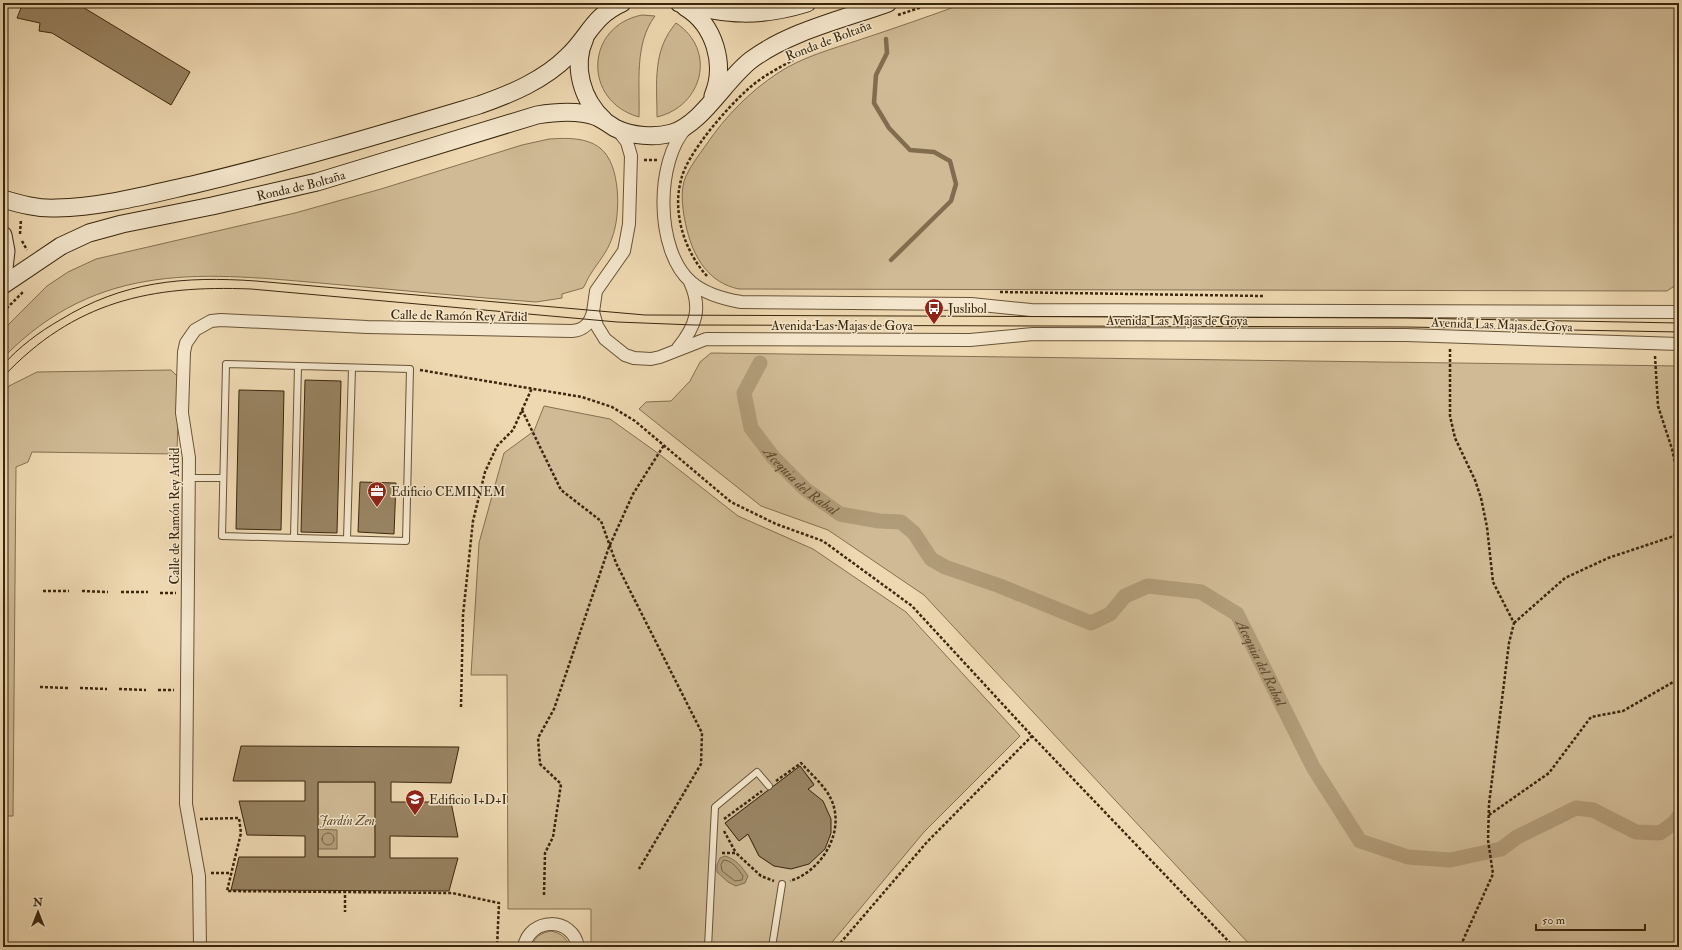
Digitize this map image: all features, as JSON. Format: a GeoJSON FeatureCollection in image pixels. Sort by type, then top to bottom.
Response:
{"type":"FeatureCollection","features":[{"type":"Feature","properties":{"kind":"main road","name":"Ronda de Boltaña"},"geometry":{"type":"LineString","coordinates":[[3,199],[41,208],[68,208],[159,193],[274,166],[508,94],[534,81],[561,62],[568,56],[604,13],[622,3]]}},
{"type":"Feature","properties":{"kind":"main road","name":"Ronda de Boltaña"},"geometry":{"type":"LineString","coordinates":[[678,3],[709,11],[742,14],[768,12],[807,3]]}},
{"type":"Feature","properties":{"kind":"main road","name":"Ronda de Boltaña"},"geometry":{"type":"LineString","coordinates":[[678,3],[687,8],[701,20],[716,48],[719,71],[718,83],[710,102]]}},
{"type":"Feature","properties":{"kind":"main road","name":"Ronda de Boltaña"},"geometry":{"type":"LineString","coordinates":[[3,285],[61,246],[89,233],[122,224],[212,206],[317,182],[536,115],[549,113],[579,113],[597,117],[612,125],[644,135],[662,135],[672,133],[689,125],[751,60],[773,46],[798,34],[890,10]]}},
{"type":"Feature","properties":{"kind":"main road","name":"Ronda de Boltaña"},"geometry":{"type":"LineString","coordinates":[[590,28],[581,52],[580,74],[582,84],[590,105],[612,125]]}},
{"type":"Feature","properties":{"kind":"main road"},"geometry":{"type":"LineString","coordinates":[[3,235],[6,252],[3,277]]}},
{"type":"Feature","properties":{"kind":"street","name":"Avenida Las Majas de Goya"},"geometry":{"type":"LineString","coordinates":[[612,125],[627,142],[631,160],[630,213],[624,251],[596,291],[593,312],[596,326],[605,339],[625,355],[634,358],[651,359],[664,356],[678,349],[706,339],[970,340],[1033,334],[1406,335],[1679,344]]}},
{"type":"Feature","properties":{"kind":"street","name":"Avenida Las Majas de Goya"},"geometry":{"type":"LineString","coordinates":[[678,349],[692,330],[696,317],[696,298],[690,282],[677,264],[668,240],[664,212],[664,185],[677,140],[689,125]]}},
{"type":"Feature","properties":{"kind":"street","name":"Avenida Las Majas de Goya"},"geometry":{"type":"LineString","coordinates":[[690,282],[721,298],[751,303],[971,304],[1039,310],[1679,312]]}},
{"type":"Feature","properties":{"kind":"street","name":"Calle de Ramón Rey Ardid"},"geometry":{"type":"LineString","coordinates":[[200,947],[199,876],[186,804],[189,449],[182,413],[183,361],[186,343],[196,330],[203,324],[221,320],[367,327],[572,332],[586,326],[591,320],[593,312]]}},
{"type":"Feature","properties":{"kind":"street"},"geometry":{"type":"LineString","coordinates":[[524,947],[527,937],[533,930],[541,925],[550,923],[560,925],[568,929],[574,936],[578,947]]}},
{"type":"Feature","properties":{"kind":"lane"},"geometry":{"type":"LineString","coordinates":[[226,364],[352,368],[410,369],[406,541],[222,536],[226,364]]}},
{"type":"Feature","properties":{"kind":"lane"},"geometry":{"type":"LineString","coordinates":[[294,538],[298,366]]}},
{"type":"Feature","properties":{"kind":"lane"},"geometry":{"type":"LineString","coordinates":[[347,539],[352,368]]}},
{"type":"Feature","properties":{"kind":"lane"},"geometry":{"type":"LineString","coordinates":[[189,478],[223,478]]}},
{"type":"Feature","properties":{"kind":"lane"},"geometry":{"type":"LineString","coordinates":[[708,947],[715,807],[757,772],[769,786]]}},
{"type":"Feature","properties":{"kind":"lane"},"geometry":{"type":"LineString","coordinates":[[772,947],[782,884]]}},
{"type":"Feature","properties":{"kind":"path"},"geometry":{"type":"LineString","coordinates":[[890,10],[934,3]]}},
{"type":"Feature","properties":{"kind":"path"},"geometry":{"type":"LineString","coordinates":[[711,279],[696,263],[684,237],[679,202],[680,181],[694,153],[742,95],[758,82],[793,60]]}},
{"type":"Feature","properties":{"kind":"path"},"geometry":{"type":"LineString","coordinates":[[631,160],[670,161]]}},
{"type":"Feature","properties":{"kind":"path"},"geometry":{"type":"LineString","coordinates":[[675,191],[675,217]]}},
{"type":"Feature","properties":{"kind":"path"},"geometry":{"type":"LineString","coordinates":[[21,217],[19,228],[22,243],[29,252]]}},
{"type":"Feature","properties":{"kind":"path"},"geometry":{"type":"LineString","coordinates":[[998,292],[1268,296]]}},
{"type":"Feature","properties":{"kind":"path"},"geometry":{"type":"LineString","coordinates":[[1451,343],[1450,416],[1455,438],[1475,480],[1481,498],[1487,527],[1492,582],[1514,623]]}},
{"type":"Feature","properties":{"kind":"path"},"geometry":{"type":"LineString","coordinates":[[1647,356],[1661,356]]}},
{"type":"Feature","properties":{"kind":"path"},"geometry":{"type":"LineString","coordinates":[[1655,356],[1658,406],[1672,449],[1679,481]]}},
{"type":"Feature","properties":{"kind":"path"},"geometry":{"type":"LineString","coordinates":[[410,369],[582,397],[612,407],[635,421],[731,502],[776,524],[823,541],[912,606],[1032,736],[1234,947]]}},
{"type":"Feature","properties":{"kind":"path"},"geometry":{"type":"LineString","coordinates":[[461,707],[464,615],[473,521],[485,472],[497,446],[513,430],[532,388]]}},
{"type":"Feature","properties":{"kind":"path"},"geometry":{"type":"LineString","coordinates":[[522,410],[561,490],[601,521],[620,570],[702,733],[701,764],[639,869]]}},
{"type":"Feature","properties":{"kind":"path"},"geometry":{"type":"LineString","coordinates":[[544,895],[545,853],[553,837],[561,784],[540,764],[538,738],[554,709],[610,546],[633,494],[664,445]]}},
{"type":"Feature","properties":{"kind":"path"},"geometry":{"type":"LineString","coordinates":[[1460,947],[1493,874],[1489,848],[1491,788],[1506,666],[1514,623],[1565,578],[1608,558],[1674,536],[1679,525]]}},
{"type":"Feature","properties":{"kind":"path"},"geometry":{"type":"LineString","coordinates":[[1674,536],[1679,540]]}},
{"type":"Feature","properties":{"kind":"path"},"geometry":{"type":"LineString","coordinates":[[43,591],[69,591]]}},
{"type":"Feature","properties":{"kind":"path"},"geometry":{"type":"LineString","coordinates":[[82,591],[108,592]]}},
{"type":"Feature","properties":{"kind":"path"},"geometry":{"type":"LineString","coordinates":[[121,592],[148,592]]}},
{"type":"Feature","properties":{"kind":"path"},"geometry":{"type":"LineString","coordinates":[[160,592],[181,593]]}},
{"type":"Feature","properties":{"kind":"path"},"geometry":{"type":"LineString","coordinates":[[1489,815],[1549,773],[1591,717],[1623,711],[1675,681],[1679,676]]}},
{"type":"Feature","properties":{"kind":"path"},"geometry":{"type":"LineString","coordinates":[[40,687],[68,688]]}},
{"type":"Feature","properties":{"kind":"path"},"geometry":{"type":"LineString","coordinates":[[80,688],[107,689]]}},
{"type":"Feature","properties":{"kind":"path"},"geometry":{"type":"LineString","coordinates":[[119,689],[146,690]]}},
{"type":"Feature","properties":{"kind":"path"},"geometry":{"type":"LineString","coordinates":[[158,690],[180,690]]}},
{"type":"Feature","properties":{"kind":"path"},"geometry":{"type":"LineString","coordinates":[[837,947],[927,842],[1032,736]]}},
{"type":"Feature","properties":{"kind":"path"},"geometry":{"type":"LineString","coordinates":[[720,823],[801,763],[830,797],[834,807],[835,820],[831,845],[822,858],[805,874],[782,884],[761,876],[736,853],[723,829]]}},
{"type":"Feature","properties":{"kind":"path"},"geometry":{"type":"LineString","coordinates":[[203,818],[238,818],[241,832],[228,891],[452,893],[500,903],[497,947]]}},
{"type":"Feature","properties":{"kind":"path"},"geometry":{"type":"LineString","coordinates":[[713,857],[726,852],[736,853]]}},
{"type":"Feature","properties":{"kind":"path"},"geometry":{"type":"LineString","coordinates":[[207,872],[231,872]]}},
{"type":"Feature","properties":{"kind":"path"},"geometry":{"type":"LineString","coordinates":[[345,892],[345,912]]}},
{"type":"Feature","properties":{"kind":"green space"},"geometry":{"type":"Polygon","coordinates":[[[965,3],[1679,3],[1679,283],[1667,291],[739,289],[728,286],[711,275],[704,268],[690,240],[683,210],[682,195],[686,176],[693,164],[729,115],[767,80],[797,62],[965,3]]]}},
{"type":"Feature","properties":{"kind":"green space"},"geometry":{"type":"Polygon","coordinates":[[[642,15],[655,16],[648,27],[641,51],[639,77],[639,117],[620,108],[607,96],[600,81],[598,64],[601,48],[609,33],[623,22],[642,15]]]}},
{"type":"Feature","properties":{"kind":"green space"},"geometry":{"type":"Polygon","coordinates":[[[676,23],[689,34],[697,48],[700,62],[699,76],[694,90],[685,101],[673,111],[657,117],[657,80],[659,56],[668,34],[676,23]]]}},
{"type":"Feature","properties":{"kind":"green space"},"geometry":{"type":"Polygon","coordinates":[[[549,139],[582,140],[594,144],[600,148],[607,156],[612,166],[617,190],[617,216],[615,228],[608,248],[583,288],[562,294],[562,298],[536,302],[241,277],[198,276],[156,280],[116,288],[77,303],[40,326],[3,358],[3,330],[47,286],[68,272],[96,259],[295,213],[381,189],[522,145],[549,139]]]}},
{"type":"Feature","properties":{"kind":"green space"},"geometry":{"type":"Polygon","coordinates":[[[711,353],[1679,366],[1679,947],[1252,947],[924,595],[828,530],[761,506],[639,409],[646,402],[671,401],[690,381],[700,362],[711,353]]]}},
{"type":"Feature","properties":{"kind":"green space"},"geometry":{"type":"Polygon","coordinates":[[[171,370],[179,378],[177,454],[32,452],[28,462],[16,467],[13,816],[3,816],[3,394],[9,386],[37,372],[171,370]]]}},
{"type":"Feature","properties":{"kind":"green space"},"geometry":{"type":"Polygon","coordinates":[[[544,406],[610,419],[659,454],[738,516],[813,549],[906,612],[1020,736],[924,832],[828,947],[591,947],[591,909],[508,909],[507,675],[471,675],[479,543],[504,453],[534,431],[544,406]],[[800,766],[725,823],[739,841],[748,834],[759,856],[774,866],[808,789],[814,784],[800,766]]]}},
{"type":"Feature","properties":{"kind":"green space","name":"Jardín Zen"},"geometry":{"type":"Polygon","coordinates":[[[318,782],[375,782],[375,857],[318,857],[318,782]]]}},
{"type":"Feature","properties":{"kind":"green space"},"geometry":{"type":"Polygon","coordinates":[[[551,931],[563,936],[569,947],[532,947],[538,936],[551,931]]]}},
{"type":"Feature","properties":{"kind":"water"},"geometry":{"type":"Polygon","coordinates":[[[318,829],[337,830],[337,849],[318,849],[318,829]]]}},
{"type":"Feature","properties":{"kind":"water"},"geometry":{"type":"Polygon","coordinates":[[[725,856],[736,861],[748,876],[745,883],[736,886],[728,882],[717,872],[717,865],[720,858],[725,856]]]}},
{"type":"Feature","properties":{"kind":"building"},"geometry":{"type":"Polygon","coordinates":[[[15,3],[76,3],[190,72],[171,105],[52,33],[39,31],[40,23],[17,18],[21,8],[15,5],[15,3]]]}},
{"type":"Feature","properties":{"kind":"building"},"geometry":{"type":"Polygon","coordinates":[[[305,380],[341,381],[337,533],[301,532],[305,380]]]}},
{"type":"Feature","properties":{"kind":"building"},"geometry":{"type":"Polygon","coordinates":[[[239,390],[284,391],[281,530],[236,529],[239,390]]]}},
{"type":"Feature","properties":{"kind":"building","name":"Edificio CEMINEM"},"geometry":{"type":"Polygon","coordinates":[[[360,482],[396,483],[394,534],[358,532],[360,482]]]}},
{"type":"Feature","properties":{"kind":"building","name":"Edificio I+D+I"},"geometry":{"type":"Polygon","coordinates":[[[241,746],[459,747],[451,783],[391,782],[391,802],[451,802],[458,837],[390,836],[390,858],[458,858],[449,891],[231,890],[239,857],[305,857],[305,836],[247,835],[239,801],[305,801],[305,781],[233,781],[241,746]],[[318,782],[318,857],[375,857],[375,782],[318,782]]]}},
{"type":"Feature","properties":{"kind":"building"},"geometry":{"type":"Polygon","coordinates":[[[800,766],[814,785],[808,789],[823,801],[831,819],[831,833],[825,849],[809,864],[791,869],[774,866],[759,856],[748,834],[739,841],[725,823],[800,766]]]}},
{"type":"Feature","properties":{"kind":"waterway"},"geometry":{"type":"LineString","coordinates":[[886,39],[887,53],[876,75],[874,103],[889,128],[910,150],[934,152],[950,161],[956,184],[951,201],[891,260]]}},
{"type":"Feature","properties":{"kind":"waterway","name":"Acequia del Rabal"},"geometry":{"type":"LineString","coordinates":[[760,363],[744,393],[751,428],[773,457],[805,489],[840,514],[879,521],[901,522],[914,533],[931,559],[945,567],[1000,586],[1091,623],[1110,614],[1125,596],[1148,586],[1201,592],[1237,614],[1313,767],[1360,841],[1408,857],[1450,860],[1501,849],[1517,837],[1576,808],[1593,810],[1636,832],[1660,833],[1675,822],[1679,816]]}},
{"type":"Feature","properties":{"kind":"tram line"},"geometry":{"type":"LineString","coordinates":[[3,365],[30,340],[44,330],[84,307],[107,297],[131,289],[155,284],[204,280],[256,281],[645,315],[1406,318],[1679,323]]}},
{"type":"Feature","properties":{"kind":"tram line"},"geometry":{"type":"LineString","coordinates":[[3,377],[30,351],[58,331],[86,315],[116,303],[147,295],[180,290],[215,289],[251,289],[617,322],[694,325],[1407,327],[1679,332]]}},
{"type":"Feature","properties":{"kind":"place","name":"Juslibol"},"geometry":{"type":"Point","coordinates":[934,325]}},
{"type":"Feature","properties":{"kind":"place","name":"Edificio CEMINEM"},"geometry":{"type":"Point","coordinates":[377,508]}},
{"type":"Feature","properties":{"kind":"place","name":"Edificio I+D+I"},"geometry":{"type":"Point","coordinates":[415,816]}}]}
